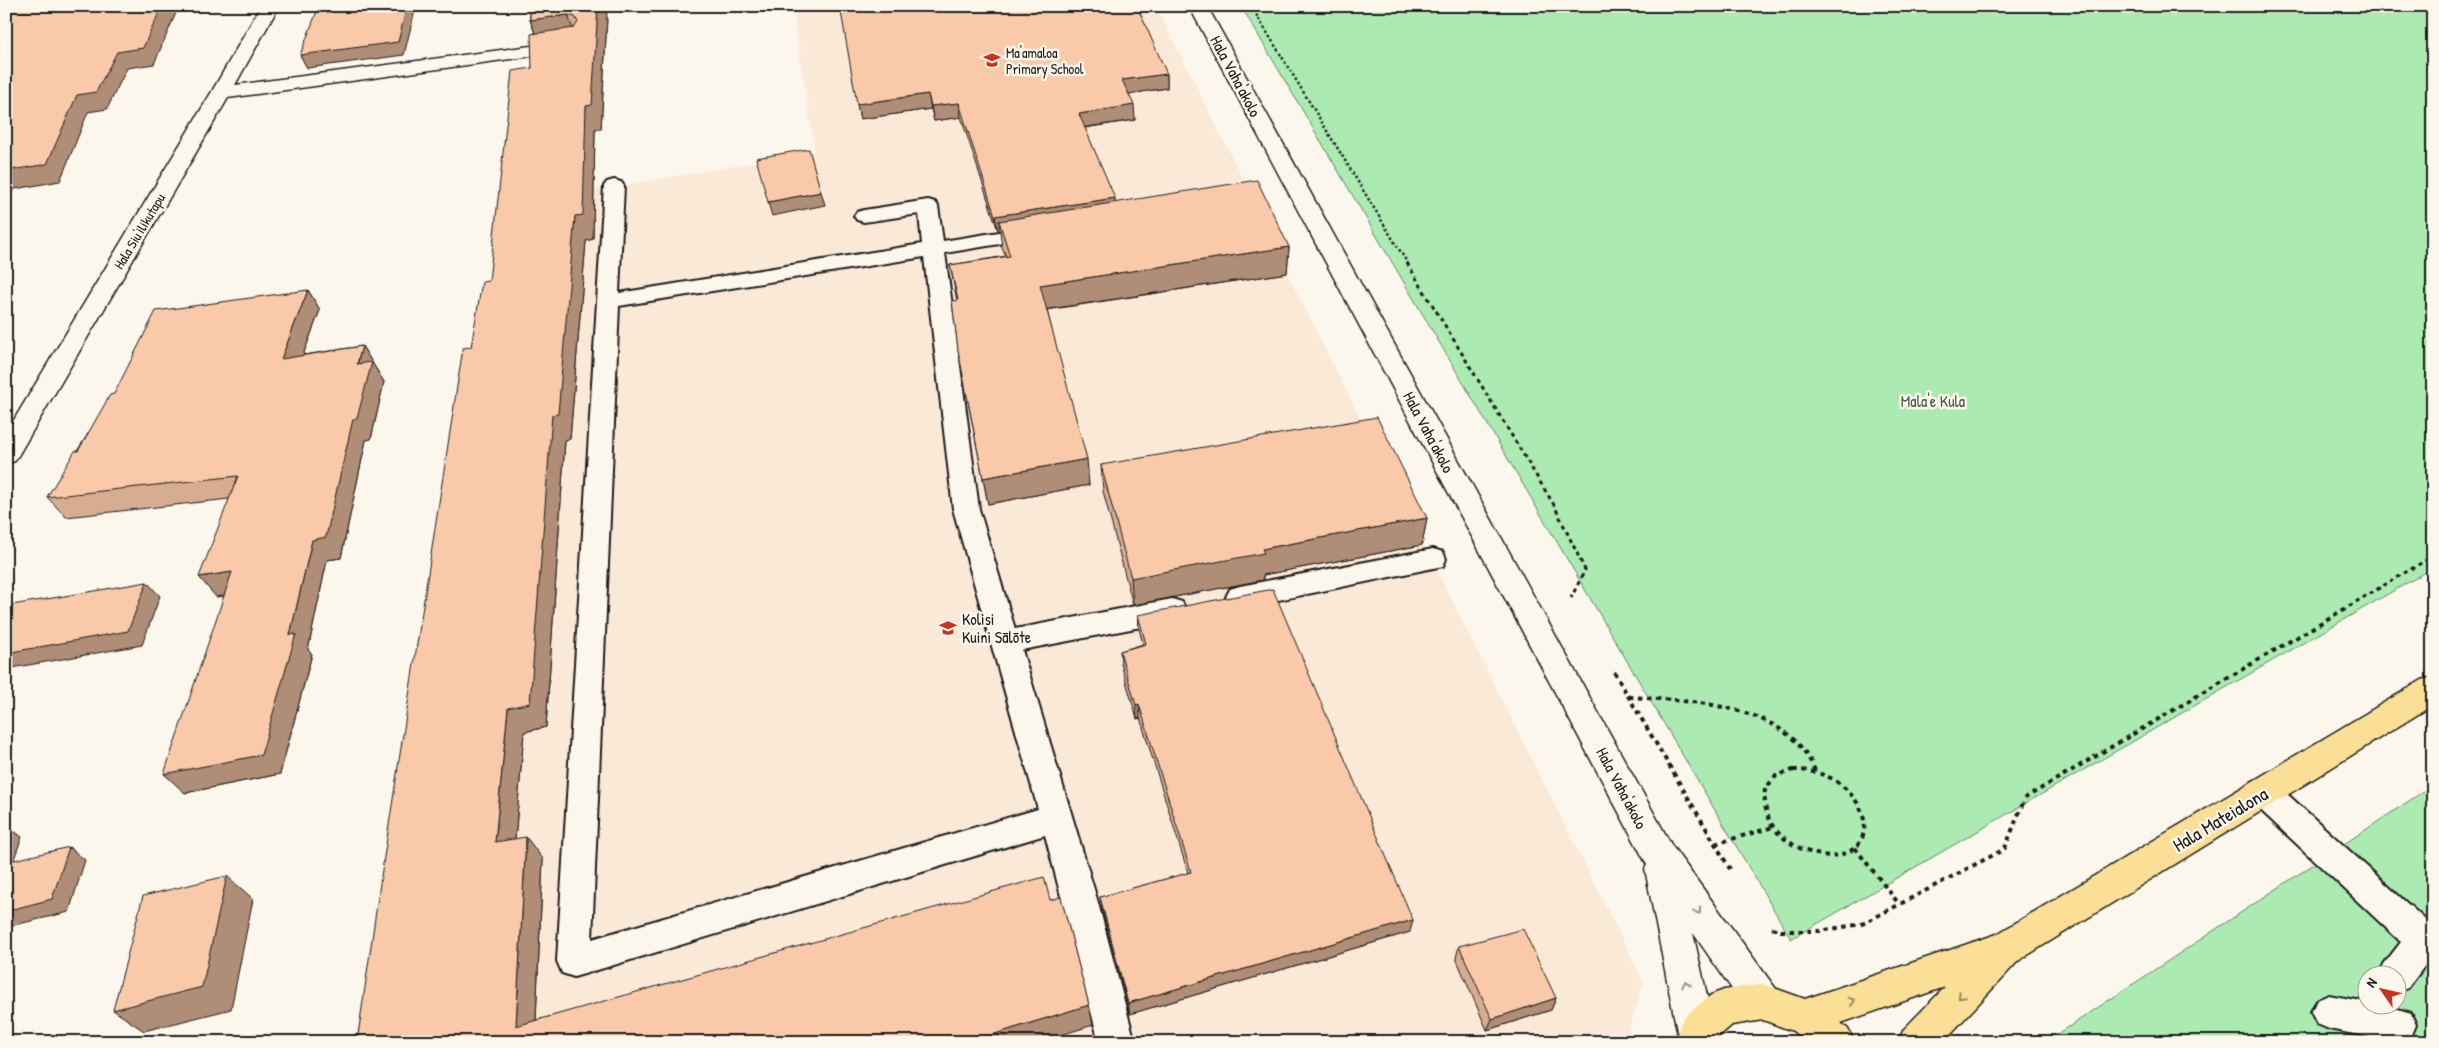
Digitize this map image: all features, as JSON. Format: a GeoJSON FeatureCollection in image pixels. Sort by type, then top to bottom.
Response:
{"type":"FeatureCollection","features":[{"type":"Feature","properties":{"kind":"main road","name":"Hala Siu'ilikutapu"},"geometry":{"type":"LineString","coordinates":[[6,455],[221,93],[270,6]]}},
{"type":"Feature","properties":{"kind":"main road","name":"Hala Vaha'akolo"},"geometry":{"type":"LineString","coordinates":[[1198,6],[1660,857],[1763,1002]]}},
{"type":"Feature","properties":{"kind":"main road"},"geometry":{"type":"LineString","coordinates":[[221,93],[576,45]]}},
{"type":"Feature","properties":{"kind":"main road","name":"Hala Mateialona"},"geometry":{"type":"LineString","coordinates":[[1805,1017],[2007,948],[2433,689]]}},
{"type":"Feature","properties":{"kind":"main road","name":"Hala Vaha'akolo"},"geometry":{"type":"LineString","coordinates":[[1660,857],[1695,1037]]}},
{"type":"Feature","properties":{"kind":"main road","name":"Hala Mateialona"},"geometry":{"type":"LineString","coordinates":[[1917,1042],[2007,948]]}},
{"type":"Feature","properties":{"kind":"main road"},"geometry":{"type":"LineString","coordinates":[[1695,1037],[1724,1008],[1763,1002],[1805,1017],[1835,1042]]}},
{"type":"Feature","properties":{"kind":"lane"},"geometry":{"type":"LineString","coordinates":[[614,186],[574,961],[1057,817]]}},
{"type":"Feature","properties":{"kind":"lane"},"geometry":{"type":"LineString","coordinates":[[864,216],[928,206],[966,509],[1057,817],[1117,1042]]}},
{"type":"Feature","properties":{"kind":"lane"},"geometry":{"type":"LineString","coordinates":[[609,301],[1060,229]]}},
{"type":"Feature","properties":{"kind":"lane"},"geometry":{"type":"LineString","coordinates":[[1006,642],[1433,559]]}},
{"type":"Feature","properties":{"kind":"lane"},"geometry":{"type":"LineString","coordinates":[[2264,792],[2431,946],[2414,952],[2404,966]]}},
{"type":"Feature","properties":{"kind":"lane"},"geometry":{"type":"LineString","coordinates":[[2329,1012],[2399,1024]]}},
{"type":"Feature","properties":{"kind":"path"},"geometry":{"type":"LineString","coordinates":[[1251,6],[1554,505],[1585,570],[1570,598],[1575,607]]}},
{"type":"Feature","properties":{"kind":"path"},"geometry":{"type":"LineString","coordinates":[[1768,926],[1781,931],[1819,931],[1862,924],[2005,848],[2025,798],[2433,556]]}},
{"type":"Feature","properties":{"kind":"path"},"geometry":{"type":"LineString","coordinates":[[1610,664],[1734,876]]}},
{"type":"Feature","properties":{"kind":"path"},"geometry":{"type":"LineString","coordinates":[[1629,697],[1684,701],[1746,712],[1784,732],[1804,748],[1815,770]]}},
{"type":"Feature","properties":{"kind":"path"},"geometry":{"type":"LineString","coordinates":[[1793,770],[1815,770],[1836,780],[1854,796],[1864,814],[1865,833],[1855,848],[1837,855],[1813,853],[1791,844],[1773,827],[1764,807],[1764,789],[1776,776],[1793,770]]}},
{"type":"Feature","properties":{"kind":"path"},"geometry":{"type":"LineString","coordinates":[[1715,844],[1773,827]]}},
{"type":"Feature","properties":{"kind":"path"},"geometry":{"type":"LineString","coordinates":[[1855,848],[1899,904]]}},
{"type":"Feature","properties":{"kind":"shaded area","name":"Kolisi Kuini Sālōte"},"geometry":{"type":"Polygon","coordinates":[[[792,6],[1156,6],[1256,205],[1287,273],[1644,982],[1625,1042],[359,1042],[501,206],[815,152],[792,6]]]}},
{"type":"Feature","properties":{"kind":"green space","name":"Mala'e Kula"},"geometry":{"type":"Polygon","coordinates":[[[1241,6],[2433,6],[2433,568],[1791,939],[1241,6]]]}},
{"type":"Feature","properties":{"kind":"green space"},"geometry":{"type":"Polygon","coordinates":[[[2433,785],[2433,1042],[2046,1042],[2433,785]]]}},
{"type":"Feature","properties":{"kind":"building"},"geometry":{"type":"Polygon","coordinates":[[[6,6],[162,6],[143,48],[117,52],[96,92],[77,95],[47,164],[6,171],[6,6]]]}},
{"type":"Feature","properties":{"kind":"building"},"geometry":{"type":"Polygon","coordinates":[[[319,6],[407,6],[398,42],[300,55],[319,6]]]}},
{"type":"Feature","properties":{"kind":"building"},"geometry":{"type":"Polygon","coordinates":[[[530,6],[598,6],[592,105],[586,106],[583,215],[575,216],[558,414],[552,415],[530,703],[508,708],[495,842],[526,837],[516,1026],[1044,877],[1050,900],[1061,897],[1089,1005],[969,1042],[357,1042],[463,348],[471,347],[482,282],[489,281],[512,71],[532,68],[531,34],[574,28],[578,22],[575,17],[568,15],[530,20],[530,6]]]}},
{"type":"Feature","properties":{"kind":"building","name":"Ma'amaloa Primary School"},"geometry":{"type":"Polygon","coordinates":[[[840,6],[1137,6],[1167,74],[1122,80],[1134,105],[1079,114],[1115,198],[995,216],[959,103],[931,106],[928,94],[857,104],[840,6]]]}},
{"type":"Feature","properties":{"kind":"building"},"geometry":{"type":"Polygon","coordinates":[[[809,149],[821,192],[768,202],[756,158],[809,149]]]}},
{"type":"Feature","properties":{"kind":"building"},"geometry":{"type":"Polygon","coordinates":[[[1257,180],[1289,247],[1040,285],[1087,459],[983,478],[958,350],[952,301],[958,300],[950,265],[1010,256],[999,221],[1257,180]]]}},
{"type":"Feature","properties":{"kind":"building"},"geometry":{"type":"Polygon","coordinates":[[[308,290],[281,359],[362,346],[357,364],[372,362],[357,418],[353,419],[326,537],[312,540],[290,635],[296,634],[261,755],[164,774],[232,572],[199,577],[238,476],[47,497],[75,451],[78,451],[110,395],[114,394],[156,311],[308,290]]]}},
{"type":"Feature","properties":{"kind":"building"},"geometry":{"type":"Polygon","coordinates":[[[1377,417],[1427,518],[1262,549],[1264,553],[1131,578],[1101,465],[1377,417]]]}},
{"type":"Feature","properties":{"kind":"building"},"geometry":{"type":"Polygon","coordinates":[[[147,582],[128,631],[6,653],[6,606],[147,582]]]}},
{"type":"Feature","properties":{"kind":"building"},"geometry":{"type":"Polygon","coordinates":[[[1273,589],[1413,920],[1128,1003],[1100,897],[1191,872],[1139,704],[1136,705],[1120,651],[1146,644],[1138,615],[1273,589]]]}},
{"type":"Feature","properties":{"kind":"building"},"geometry":{"type":"Polygon","coordinates":[[[69,847],[52,899],[6,911],[6,862],[69,847]]]}},
{"type":"Feature","properties":{"kind":"building"},"geometry":{"type":"Polygon","coordinates":[[[227,876],[202,987],[113,1010],[143,896],[227,876]]]}},
{"type":"Feature","properties":{"kind":"building"},"geometry":{"type":"Polygon","coordinates":[[[1523,929],[1556,998],[1492,1019],[1459,946],[1523,929]]]}},
{"type":"Feature","properties":{"kind":"place","name":"Ma'amaloa Primary School"},"geometry":{"type":"Point","coordinates":[992,60]}},
{"type":"Feature","properties":{"kind":"place","name":"Kolisi Kuini Sālōte"},"geometry":{"type":"Point","coordinates":[948,628]}}]}
